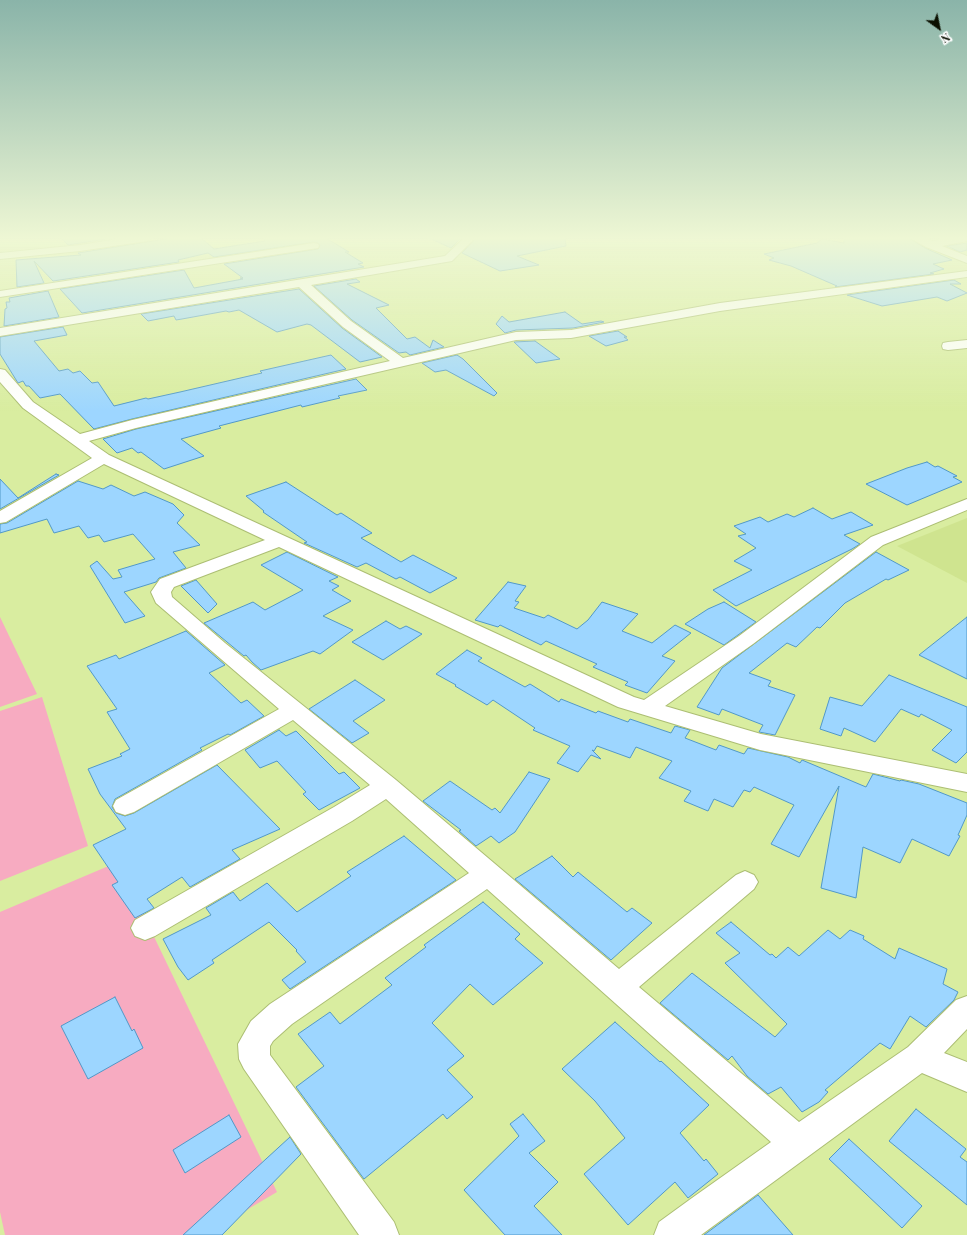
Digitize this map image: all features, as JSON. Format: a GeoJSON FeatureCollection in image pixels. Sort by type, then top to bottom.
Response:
{"type":"FeatureCollection","features":[{"type":"Feature","properties":{"kind":"street"},"geometry":{"type":"LineString","coordinates":[[0,332],[224,296]]}},
{"type":"Feature","properties":{"kind":"street"},"geometry":{"type":"LineString","coordinates":[[316,296],[347,324],[401,363]]}},
{"type":"Feature","properties":{"kind":"street"},"geometry":{"type":"LineString","coordinates":[[77,440],[132,424],[516,336],[571,334],[720,308],[810,296]]}},
{"type":"Feature","properties":{"kind":"street"},"geometry":{"type":"LineString","coordinates":[[948,346],[967,344]]}},
{"type":"Feature","properties":{"kind":"street"},"geometry":{"type":"LineString","coordinates":[[0,372],[28,405],[103,458],[626,702],[760,742],[967,783]]}},
{"type":"Feature","properties":{"kind":"street"},"geometry":{"type":"LineString","coordinates":[[0,518],[103,458]]}},
{"type":"Feature","properties":{"kind":"street"},"geometry":{"type":"LineString","coordinates":[[646,709],[746,640],[877,541],[967,504]]}},
{"type":"Feature","properties":{"kind":"street"},"geometry":{"type":"LineString","coordinates":[[280,540],[167,583],[161,592],[163,599],[194,627],[387,786],[798,1144]]}},
{"type":"Feature","properties":{"kind":"street"},"geometry":{"type":"LineString","coordinates":[[125,806],[294,710]]}},
{"type":"Feature","properties":{"kind":"street"},"geometry":{"type":"LineString","coordinates":[[145,928],[343,814],[387,786]]}},
{"type":"Feature","properties":{"kind":"street"},"geometry":{"type":"LineString","coordinates":[[381,1235],[254,1059],[254,1044],[262,1031],[281,1014],[488,874]]}},
{"type":"Feature","properties":{"kind":"street"},"geometry":{"type":"LineString","coordinates":[[618,987],[745,882]]}},
{"type":"Feature","properties":{"kind":"street"},"geometry":{"type":"LineString","coordinates":[[672,1235],[704,1210],[919,1057],[967,1009]]}},
{"type":"Feature","properties":{"kind":"street"},"geometry":{"type":"LineString","coordinates":[[919,1057],[967,1077]]}},
{"type":"Feature","properties":{"kind":"shaded area"},"geometry":{"type":"Polygon","coordinates":[[[967,518],[967,583],[897,546],[967,518]]]}},
{"type":"Feature","properties":{"kind":"shaded area"},"geometry":{"type":"Polygon","coordinates":[[[0,617],[37,694],[0,707],[0,617]]]}},
{"type":"Feature","properties":{"kind":"shaded area"},"geometry":{"type":"Polygon","coordinates":[[[42,697],[88,846],[0,881],[0,711],[42,697]]]}},
{"type":"Feature","properties":{"kind":"shaded area"},"geometry":{"type":"Polygon","coordinates":[[[118,862],[277,1192],[204,1235],[5,1235],[0,1212],[0,912],[118,862]]]}},
{"type":"Feature","properties":{"kind":"building"},"geometry":{"type":"Polygon","coordinates":[[[22,296],[50,296],[59,317],[4,326],[5,309],[7,308],[6,302],[10,302],[9,298],[22,296]]]}},
{"type":"Feature","properties":{"kind":"building"},"geometry":{"type":"Polygon","coordinates":[[[66,296],[188,296],[82,313],[66,296]]]}},
{"type":"Feature","properties":{"kind":"building"},"geometry":{"type":"Polygon","coordinates":[[[257,296],[306,296],[342,328],[382,357],[360,362],[311,325],[307,324],[277,332],[239,310],[176,320],[174,316],[148,321],[141,314],[257,296]]]}},
{"type":"Feature","properties":{"kind":"building"},"geometry":{"type":"Polygon","coordinates":[[[325,296],[370,296],[389,305],[376,308],[407,339],[415,337],[430,348],[433,340],[444,347],[410,355],[406,352],[399,353],[352,320],[325,296]]]}},
{"type":"Feature","properties":{"kind":"building"},"geometry":{"type":"Polygon","coordinates":[[[849,296],[960,296],[947,301],[937,297],[882,306],[849,296]]]}},
{"type":"Feature","properties":{"kind":"building"},"geometry":{"type":"Polygon","coordinates":[[[565,312],[582,324],[601,321],[604,322],[573,328],[516,330],[505,333],[496,324],[502,316],[509,322],[565,312]]]}},
{"type":"Feature","properties":{"kind":"building"},"geometry":{"type":"Polygon","coordinates":[[[63,327],[67,335],[34,341],[59,371],[68,369],[73,373],[80,371],[92,383],[98,382],[114,406],[262,373],[260,371],[331,355],[346,369],[94,429],[60,394],[40,398],[29,386],[26,386],[23,381],[18,383],[0,354],[0,337],[63,327]]]}},
{"type":"Feature","properties":{"kind":"building"},"geometry":{"type":"Polygon","coordinates":[[[618,331],[627,337],[624,337],[628,340],[606,346],[589,336],[618,331]]]}},
{"type":"Feature","properties":{"kind":"building"},"geometry":{"type":"Polygon","coordinates":[[[535,341],[560,359],[536,363],[514,342],[535,341]]]}},
{"type":"Feature","properties":{"kind":"building"},"geometry":{"type":"Polygon","coordinates":[[[457,355],[463,359],[497,393],[494,396],[446,370],[435,372],[422,363],[457,355]]]}},
{"type":"Feature","properties":{"kind":"building"},"geometry":{"type":"Polygon","coordinates":[[[356,379],[367,390],[338,396],[340,398],[302,407],[301,405],[219,426],[221,428],[181,439],[204,456],[164,469],[141,452],[138,453],[132,448],[117,453],[103,439],[136,429],[356,379]]]}},
{"type":"Feature","properties":{"kind":"building"},"geometry":{"type":"Polygon","coordinates":[[[927,462],[957,476],[953,477],[962,482],[907,505],[866,484],[907,468],[927,462]]]}},
{"type":"Feature","properties":{"kind":"building"},"geometry":{"type":"Polygon","coordinates":[[[56,474],[59,475],[0,509],[0,479],[18,498],[56,474]]]}},
{"type":"Feature","properties":{"kind":"building"},"geometry":{"type":"Polygon","coordinates":[[[78,481],[103,489],[111,485],[134,496],[145,492],[173,504],[184,515],[177,523],[200,545],[173,552],[186,568],[159,578],[156,582],[124,592],[145,616],[125,623],[90,566],[97,561],[113,579],[122,577],[118,570],[155,559],[133,534],[104,542],[99,535],[88,538],[79,526],[54,533],[47,519],[0,533],[0,524],[7,523],[78,481]]]}},
{"type":"Feature","properties":{"kind":"building"},"geometry":{"type":"Polygon","coordinates":[[[286,482],[337,515],[341,513],[372,533],[361,538],[401,562],[413,555],[457,578],[430,593],[400,577],[396,579],[366,563],[357,567],[304,543],[307,542],[263,512],[264,511],[246,496],[286,482]]]}},
{"type":"Feature","properties":{"kind":"building"},"geometry":{"type":"Polygon","coordinates":[[[813,508],[832,519],[851,512],[873,525],[844,535],[860,544],[852,549],[736,606],[713,590],[752,570],[734,561],[756,548],[738,536],[746,534],[734,526],[760,517],[768,522],[787,514],[794,517],[813,508]]]}},
{"type":"Feature","properties":{"kind":"building"},"geometry":{"type":"Polygon","coordinates":[[[287,552],[338,577],[329,581],[339,586],[332,590],[351,601],[323,616],[353,630],[320,654],[313,651],[261,670],[246,655],[244,656],[204,623],[253,602],[265,610],[303,590],[261,565],[287,552]]]}},
{"type":"Feature","properties":{"kind":"building"},"geometry":{"type":"Polygon","coordinates":[[[876,552],[909,570],[888,580],[886,579],[845,603],[820,628],[817,627],[796,647],[787,643],[749,673],[771,681],[768,686],[795,695],[775,735],[759,732],[763,725],[722,709],[719,715],[697,707],[722,668],[876,552]]]}},
{"type":"Feature","properties":{"kind":"building"},"geometry":{"type":"Polygon","coordinates":[[[196,580],[217,604],[208,613],[181,586],[196,580]]]}},
{"type":"Feature","properties":{"kind":"building"},"geometry":{"type":"Polygon","coordinates":[[[508,582],[526,586],[515,601],[519,602],[514,608],[544,618],[548,615],[577,629],[588,620],[602,602],[638,614],[622,631],[652,643],[675,625],[691,633],[662,656],[675,661],[647,693],[625,685],[628,682],[593,667],[597,664],[546,641],[541,645],[500,625],[498,627],[475,620],[508,582]]]}},
{"type":"Feature","properties":{"kind":"building"},"geometry":{"type":"Polygon","coordinates":[[[724,602],[756,622],[724,645],[685,624],[708,609],[724,602]]]}},
{"type":"Feature","properties":{"kind":"building"},"geometry":{"type":"Polygon","coordinates":[[[967,617],[967,679],[919,655],[967,617]]]}},
{"type":"Feature","properties":{"kind":"building"},"geometry":{"type":"Polygon","coordinates":[[[386,621],[400,629],[406,626],[422,634],[383,660],[352,642],[386,621]]]}},
{"type":"Feature","properties":{"kind":"building"},"geometry":{"type":"Polygon","coordinates":[[[186,631],[225,665],[209,673],[241,703],[247,700],[264,716],[230,735],[228,734],[200,748],[202,750],[115,799],[112,807],[116,813],[125,816],[134,813],[217,765],[280,829],[232,850],[240,859],[190,887],[182,877],[147,899],[154,908],[135,918],[112,885],[118,882],[93,845],[126,829],[100,794],[88,769],[122,756],[120,754],[130,749],[107,712],[117,709],[87,666],[116,655],[119,659],[186,631]]]}},
{"type":"Feature","properties":{"kind":"building"},"geometry":{"type":"Polygon","coordinates":[[[467,650],[482,658],[478,661],[525,687],[530,684],[559,702],[561,699],[596,713],[598,711],[628,722],[630,719],[671,733],[675,726],[690,730],[685,738],[716,750],[719,745],[744,754],[748,748],[788,757],[800,763],[802,760],[866,787],[873,774],[919,784],[967,803],[967,815],[958,835],[960,836],[949,856],[912,839],[900,863],[863,847],[856,898],[821,888],[839,786],[799,857],[771,844],[794,805],[754,787],[750,792],[744,790],[733,807],[714,799],[708,811],[684,801],[691,791],[659,778],[672,761],[636,747],[630,758],[597,746],[594,751],[592,750],[601,759],[591,755],[578,772],[557,763],[570,746],[533,730],[535,728],[493,700],[487,705],[436,674],[467,650]]]}},
{"type":"Feature","properties":{"kind":"building"},"geometry":{"type":"Polygon","coordinates":[[[889,675],[967,707],[967,752],[956,763],[932,750],[952,730],[921,714],[919,717],[901,709],[875,742],[844,728],[841,736],[820,729],[830,697],[862,706],[889,675]]]}},
{"type":"Feature","properties":{"kind":"building"},"geometry":{"type":"Polygon","coordinates":[[[355,680],[385,700],[353,721],[369,733],[352,743],[309,709],[355,680]]]}},
{"type":"Feature","properties":{"kind":"building"},"geometry":{"type":"Polygon","coordinates":[[[279,730],[286,736],[296,731],[339,774],[344,772],[360,788],[319,810],[303,794],[306,792],[277,761],[260,768],[245,750],[279,730]]]}},
{"type":"Feature","properties":{"kind":"building"},"geometry":{"type":"Polygon","coordinates":[[[529,772],[550,779],[515,832],[499,843],[491,836],[476,846],[459,831],[461,830],[423,801],[450,781],[492,810],[495,808],[500,813],[529,772]]]}},
{"type":"Feature","properties":{"kind":"building"},"geometry":{"type":"Polygon","coordinates":[[[404,836],[456,880],[290,989],[282,980],[306,962],[296,951],[297,950],[269,922],[212,960],[214,963],[188,980],[178,967],[163,939],[211,915],[206,908],[233,892],[240,901],[267,883],[297,912],[351,876],[347,872],[404,836]]]}},
{"type":"Feature","properties":{"kind":"building"},"geometry":{"type":"Polygon","coordinates":[[[552,856],[573,877],[578,872],[627,912],[632,908],[652,923],[611,960],[515,879],[552,856]]]}},
{"type":"Feature","properties":{"kind":"building"},"geometry":{"type":"Polygon","coordinates":[[[483,902],[520,934],[515,939],[543,963],[493,1005],[470,984],[432,1023],[464,1056],[447,1070],[473,1097],[447,1119],[443,1114],[364,1179],[296,1087],[324,1066],[298,1034],[330,1012],[340,1024],[392,985],[385,978],[426,947],[424,945],[483,902]]]}},
{"type":"Feature","properties":{"kind":"building"},"geometry":{"type":"Polygon","coordinates":[[[731,922],[770,955],[772,954],[776,958],[788,947],[799,956],[828,930],[840,939],[850,930],[864,936],[863,939],[895,959],[899,948],[947,969],[943,984],[958,992],[954,1000],[926,1027],[910,1016],[890,1049],[880,1043],[825,1090],[828,1092],[819,1102],[802,1112],[781,1087],[768,1094],[747,1076],[732,1056],[728,1060],[660,1003],[692,973],[775,1037],[787,1024],[725,963],[740,953],[716,933],[731,922]]]}},
{"type":"Feature","properties":{"kind":"building"},"geometry":{"type":"Polygon","coordinates":[[[115,997],[132,1031],[134,1029],[143,1048],[88,1079],[61,1026],[115,997]]]}},
{"type":"Feature","properties":{"kind":"building"},"geometry":{"type":"Polygon","coordinates":[[[615,1022],[660,1062],[661,1061],[709,1105],[680,1133],[704,1161],[706,1159],[718,1174],[688,1198],[675,1182],[628,1225],[584,1174],[625,1138],[595,1101],[562,1069],[615,1022]]]}},
{"type":"Feature","properties":{"kind":"building"},"geometry":{"type":"Polygon","coordinates":[[[916,1109],[966,1149],[960,1157],[967,1162],[967,1205],[889,1141],[916,1109]]]}},
{"type":"Feature","properties":{"kind":"building"},"geometry":{"type":"Polygon","coordinates":[[[523,1114],[545,1141],[529,1153],[558,1182],[534,1206],[562,1235],[505,1235],[464,1190],[519,1136],[510,1124],[523,1114]]]}},
{"type":"Feature","properties":{"kind":"building"},"geometry":{"type":"Polygon","coordinates":[[[229,1115],[241,1137],[185,1173],[173,1150],[229,1115]]]}},
{"type":"Feature","properties":{"kind":"building"},"geometry":{"type":"Polygon","coordinates":[[[290,1137],[301,1154],[222,1235],[183,1235],[290,1137]]]}},
{"type":"Feature","properties":{"kind":"building"},"geometry":{"type":"Polygon","coordinates":[[[849,1139],[922,1206],[902,1228],[829,1159],[849,1139]]]}},
{"type":"Feature","properties":{"kind":"building"},"geometry":{"type":"Polygon","coordinates":[[[758,1195],[793,1235],[704,1235],[758,1195]]]}}]}
